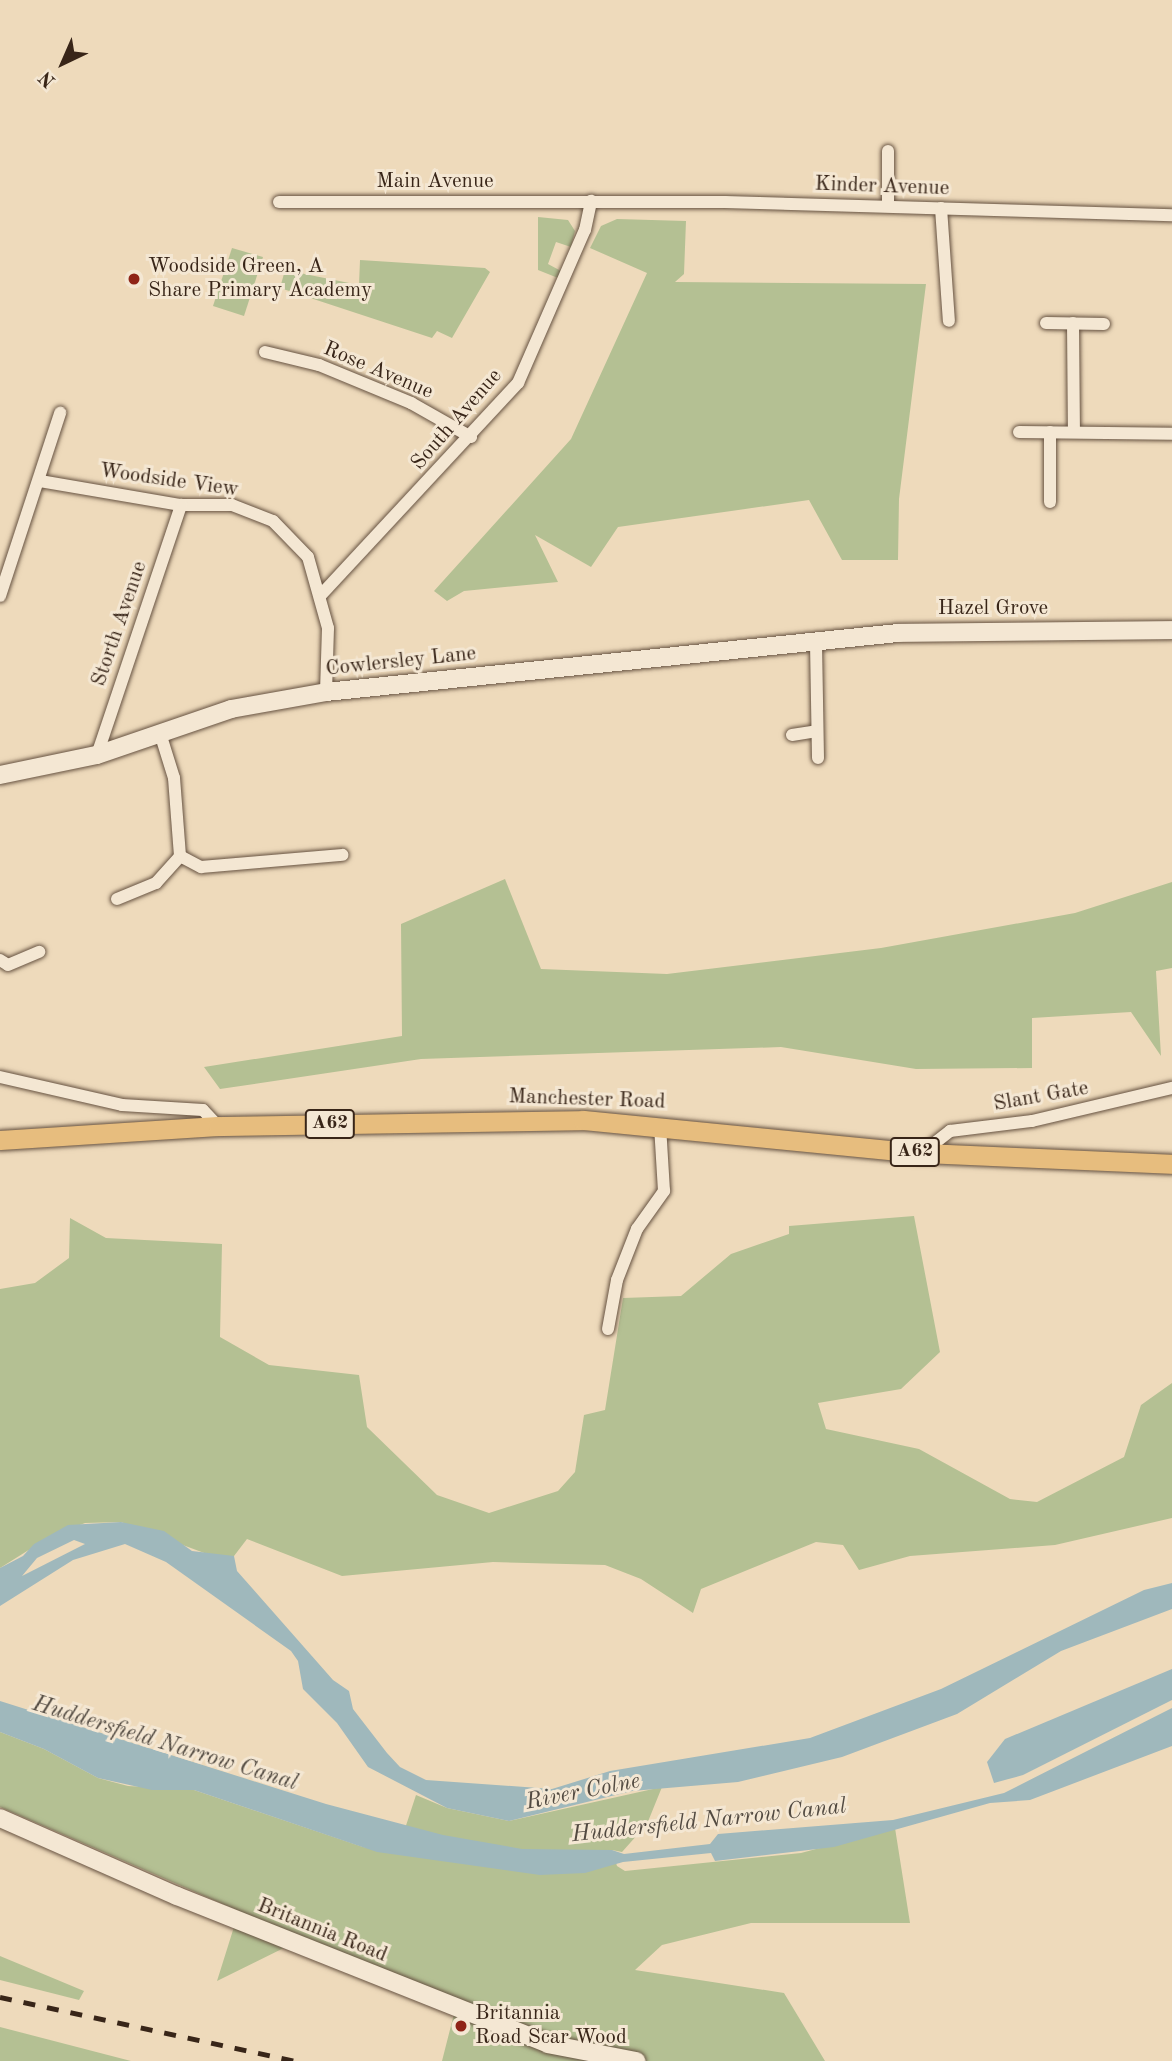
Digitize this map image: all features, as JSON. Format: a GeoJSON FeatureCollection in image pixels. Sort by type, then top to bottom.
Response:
{"type":"FeatureCollection","features":[{"type":"Feature","properties":{"kind":"main road","name":"Manchester Road"},"geometry":{"type":"LineString","coordinates":[[0,1140],[218,1126],[495,1119],[660,1125],[922,1153],[1172,1164]]}},
{"type":"Feature","properties":{"kind":"street"},"geometry":{"type":"LineString","coordinates":[[888,152],[888,206]]}},
{"type":"Feature","properties":{"kind":"street","name":"Kinder Avenue"},"geometry":{"type":"LineString","coordinates":[[591,201],[888,206],[1172,215]]}},
{"type":"Feature","properties":{"kind":"street","name":"Main Avenue"},"geometry":{"type":"LineString","coordinates":[[279,202],[591,201]]}},
{"type":"Feature","properties":{"kind":"street","name":"South Avenue"},"geometry":{"type":"LineString","coordinates":[[320,596],[471,437],[518,383],[585,230],[591,201]]}},
{"type":"Feature","properties":{"kind":"street"},"geometry":{"type":"LineString","coordinates":[[941,208],[949,321]]}},
{"type":"Feature","properties":{"kind":"street"},"geometry":{"type":"LineString","coordinates":[[1046,323],[1104,324]]}},
{"type":"Feature","properties":{"kind":"street"},"geometry":{"type":"LineString","coordinates":[[1073,323],[1074,432]]}},
{"type":"Feature","properties":{"kind":"street","name":"Rose Avenue"},"geometry":{"type":"LineString","coordinates":[[265,352],[342,374],[411,403],[471,437]]}},
{"type":"Feature","properties":{"kind":"street"},"geometry":{"type":"LineString","coordinates":[[0,596],[40,481],[60,413]]}},
{"type":"Feature","properties":{"kind":"street"},"geometry":{"type":"LineString","coordinates":[[1018,432],[1172,434]]}},
{"type":"Feature","properties":{"kind":"street"},"geometry":{"type":"LineString","coordinates":[[1050,432],[1050,502]]}},
{"type":"Feature","properties":{"kind":"street","name":"Woodside View"},"geometry":{"type":"LineString","coordinates":[[40,481],[181,505],[232,505],[273,521],[308,557],[328,628],[326,692]]}},
{"type":"Feature","properties":{"kind":"street","name":"Storth Avenue"},"geometry":{"type":"LineString","coordinates":[[97,755],[181,505]]}},
{"type":"Feature","properties":{"kind":"street","name":"Hazel Grove"},"geometry":{"type":"LineString","coordinates":[[816,643],[898,633],[1172,630]]}},
{"type":"Feature","properties":{"kind":"street"},"geometry":{"type":"LineString","coordinates":[[816,643],[818,758]]}},
{"type":"Feature","properties":{"kind":"street","name":"Cowlersley Lane"},"geometry":{"type":"LineString","coordinates":[[0,775],[97,755],[231,709],[326,692],[816,643]]}},
{"type":"Feature","properties":{"kind":"street"},"geometry":{"type":"LineString","coordinates":[[792,735],[817,731]]}},
{"type":"Feature","properties":{"kind":"street"},"geometry":{"type":"LineString","coordinates":[[117,899],[156,883],[180,856],[174,778],[159,733]]}},
{"type":"Feature","properties":{"kind":"street"},"geometry":{"type":"LineString","coordinates":[[180,856],[201,867],[342,855]]}},
{"type":"Feature","properties":{"kind":"street"},"geometry":{"type":"LineString","coordinates":[[0,960],[8,965],[39,952]]}},
{"type":"Feature","properties":{"kind":"street"},"geometry":{"type":"LineString","coordinates":[[0,1077],[122,1105],[203,1110],[218,1126]]}},
{"type":"Feature","properties":{"kind":"street","name":"Slant Gate"},"geometry":{"type":"LineString","coordinates":[[922,1153],[950,1131],[1032,1121],[1172,1088]]}},
{"type":"Feature","properties":{"kind":"street"},"geometry":{"type":"LineString","coordinates":[[608,1329],[617,1280],[637,1229],[664,1191],[660,1125]]}},
{"type":"Feature","properties":{"kind":"street","name":"Britannia Road"},"geometry":{"type":"LineString","coordinates":[[0,1818],[177,1896],[523,2035],[548,2044],[636,2061]]}},
{"type":"Feature","properties":{"kind":"green space"},"geometry":{"type":"Polygon","coordinates":[[[538,217],[568,220],[575,231],[571,247],[556,242],[548,264],[561,271],[558,278],[538,270],[538,217]]]}},
{"type":"Feature","properties":{"kind":"green space"},"geometry":{"type":"Polygon","coordinates":[[[617,219],[686,221],[684,274],[675,282],[926,284],[899,499],[898,560],[842,560],[809,500],[618,527],[591,567],[535,535],[558,582],[464,591],[447,601],[434,591],[571,439],[647,273],[590,248],[601,226],[617,219]]]}},
{"type":"Feature","properties":{"kind":"green space"},"geometry":{"type":"Polygon","coordinates":[[[232,248],[263,257],[244,316],[213,306],[232,248]]]}},
{"type":"Feature","properties":{"kind":"green space"},"geometry":{"type":"Polygon","coordinates":[[[360,260],[485,268],[490,272],[452,338],[437,331],[432,338],[280,288],[285,270],[359,285],[360,260]]]}},
{"type":"Feature","properties":{"kind":"green space"},"geometry":{"type":"Polygon","coordinates":[[[505,879],[541,969],[667,974],[881,948],[1075,913],[1172,882],[1172,968],[1156,971],[1161,1056],[1131,1012],[1032,1018],[1032,1068],[916,1069],[781,1047],[421,1059],[220,1089],[204,1067],[402,1036],[401,924],[505,879]]]}},
{"type":"Feature","properties":{"kind":"green space"},"geometry":{"type":"Polygon","coordinates":[[[914,1216],[940,1352],[901,1389],[818,1403],[826,1429],[919,1449],[1010,1499],[1037,1502],[1124,1457],[1141,1405],[1172,1383],[1172,1518],[1055,1545],[910,1556],[859,1570],[843,1545],[816,1542],[701,1589],[693,1613],[641,1579],[605,1565],[493,1562],[342,1576],[247,1539],[234,1556],[215,1557],[121,1522],[85,1523],[51,1536],[0,1568],[0,1289],[35,1283],[69,1258],[70,1218],[106,1238],[222,1244],[220,1337],[269,1365],[359,1375],[367,1427],[437,1495],[489,1513],[558,1491],[575,1472],[584,1415],[605,1410],[623,1298],[681,1296],[731,1254],[789,1234],[789,1226],[914,1216]]]}},
{"type":"Feature","properties":{"kind":"green space"},"geometry":{"type":"Polygon","coordinates":[[[0,1732],[44,1749],[98,1778],[128,1786],[194,1790],[363,1847],[397,1853],[416,1795],[447,1808],[509,1821],[662,1787],[647,1824],[622,1852],[612,1850],[617,1866],[625,1871],[801,1853],[895,1828],[910,1923],[751,1923],[662,1945],[635,1970],[784,1993],[825,2061],[442,2061],[457,2002],[302,1939],[217,1981],[239,1911],[0,1807],[0,1732]]]}},
{"type":"Feature","properties":{"kind":"green space"},"geometry":{"type":"Polygon","coordinates":[[[0,1956],[84,1991],[79,2000],[0,1980],[0,1956]]]}},
{"type":"Feature","properties":{"kind":"green space"},"geometry":{"type":"Polygon","coordinates":[[[0,2027],[131,2061],[0,2061],[0,2027]]]}},
{"type":"Feature","properties":{"kind":"water","name":"River Colne"},"geometry":{"type":"Polygon","coordinates":[[[121,1522],[164,1531],[192,1551],[234,1556],[237,1571],[333,1680],[349,1691],[353,1709],[387,1753],[400,1767],[426,1780],[552,1789],[610,1771],[810,1738],[941,1689],[1144,1590],[1172,1583],[1172,1609],[1061,1651],[957,1714],[842,1757],[738,1782],[632,1791],[509,1821],[447,1808],[368,1767],[337,1723],[303,1689],[298,1661],[291,1651],[166,1562],[125,1544],[73,1560],[0,1606],[0,1568],[23,1556],[34,1544],[68,1525],[121,1522]],[[74,1540],[37,1558],[22,1576],[85,1544],[74,1540]]]}},
{"type":"Feature","properties":{"kind":"water"},"geometry":{"type":"Polygon","coordinates":[[[1172,1669],[1172,1700],[1023,1775],[994,1783],[987,1762],[1005,1739],[1172,1669]]]}},
{"type":"Feature","properties":{"kind":"water"},"geometry":{"type":"Polygon","coordinates":[[[0,1701],[326,1804],[443,1835],[522,1849],[612,1850],[624,1854],[710,1844],[718,1834],[893,1820],[1004,1793],[1172,1708],[1172,1746],[1030,1800],[990,1803],[834,1847],[715,1861],[711,1853],[623,1862],[585,1873],[540,1875],[377,1852],[194,1790],[152,1790],[98,1778],[44,1749],[0,1732],[0,1701]]]}},
{"type":"Feature","properties":{"kind":"railway"},"geometry":{"type":"LineString","coordinates":[[0,1997],[295,2061]]}},
{"type":"Feature","properties":{"kind":"place","name":"Woodside Green, A Share Primary Academy"},"geometry":{"type":"Point","coordinates":[134,279]}},
{"type":"Feature","properties":{"kind":"place","name":"Britannia Road Scar Wood"},"geometry":{"type":"Point","coordinates":[461,2026]}},
{"type":"Feature","properties":{"kind":"water label","name":"Huddersfield Narrow Canal"},"geometry":{"type":"Point","coordinates":[165,1744]}},
{"type":"Feature","properties":{"kind":"water label","name":"Huddersfield Narrow Canal"},"geometry":{"type":"Point","coordinates":[709,1821]}}]}
